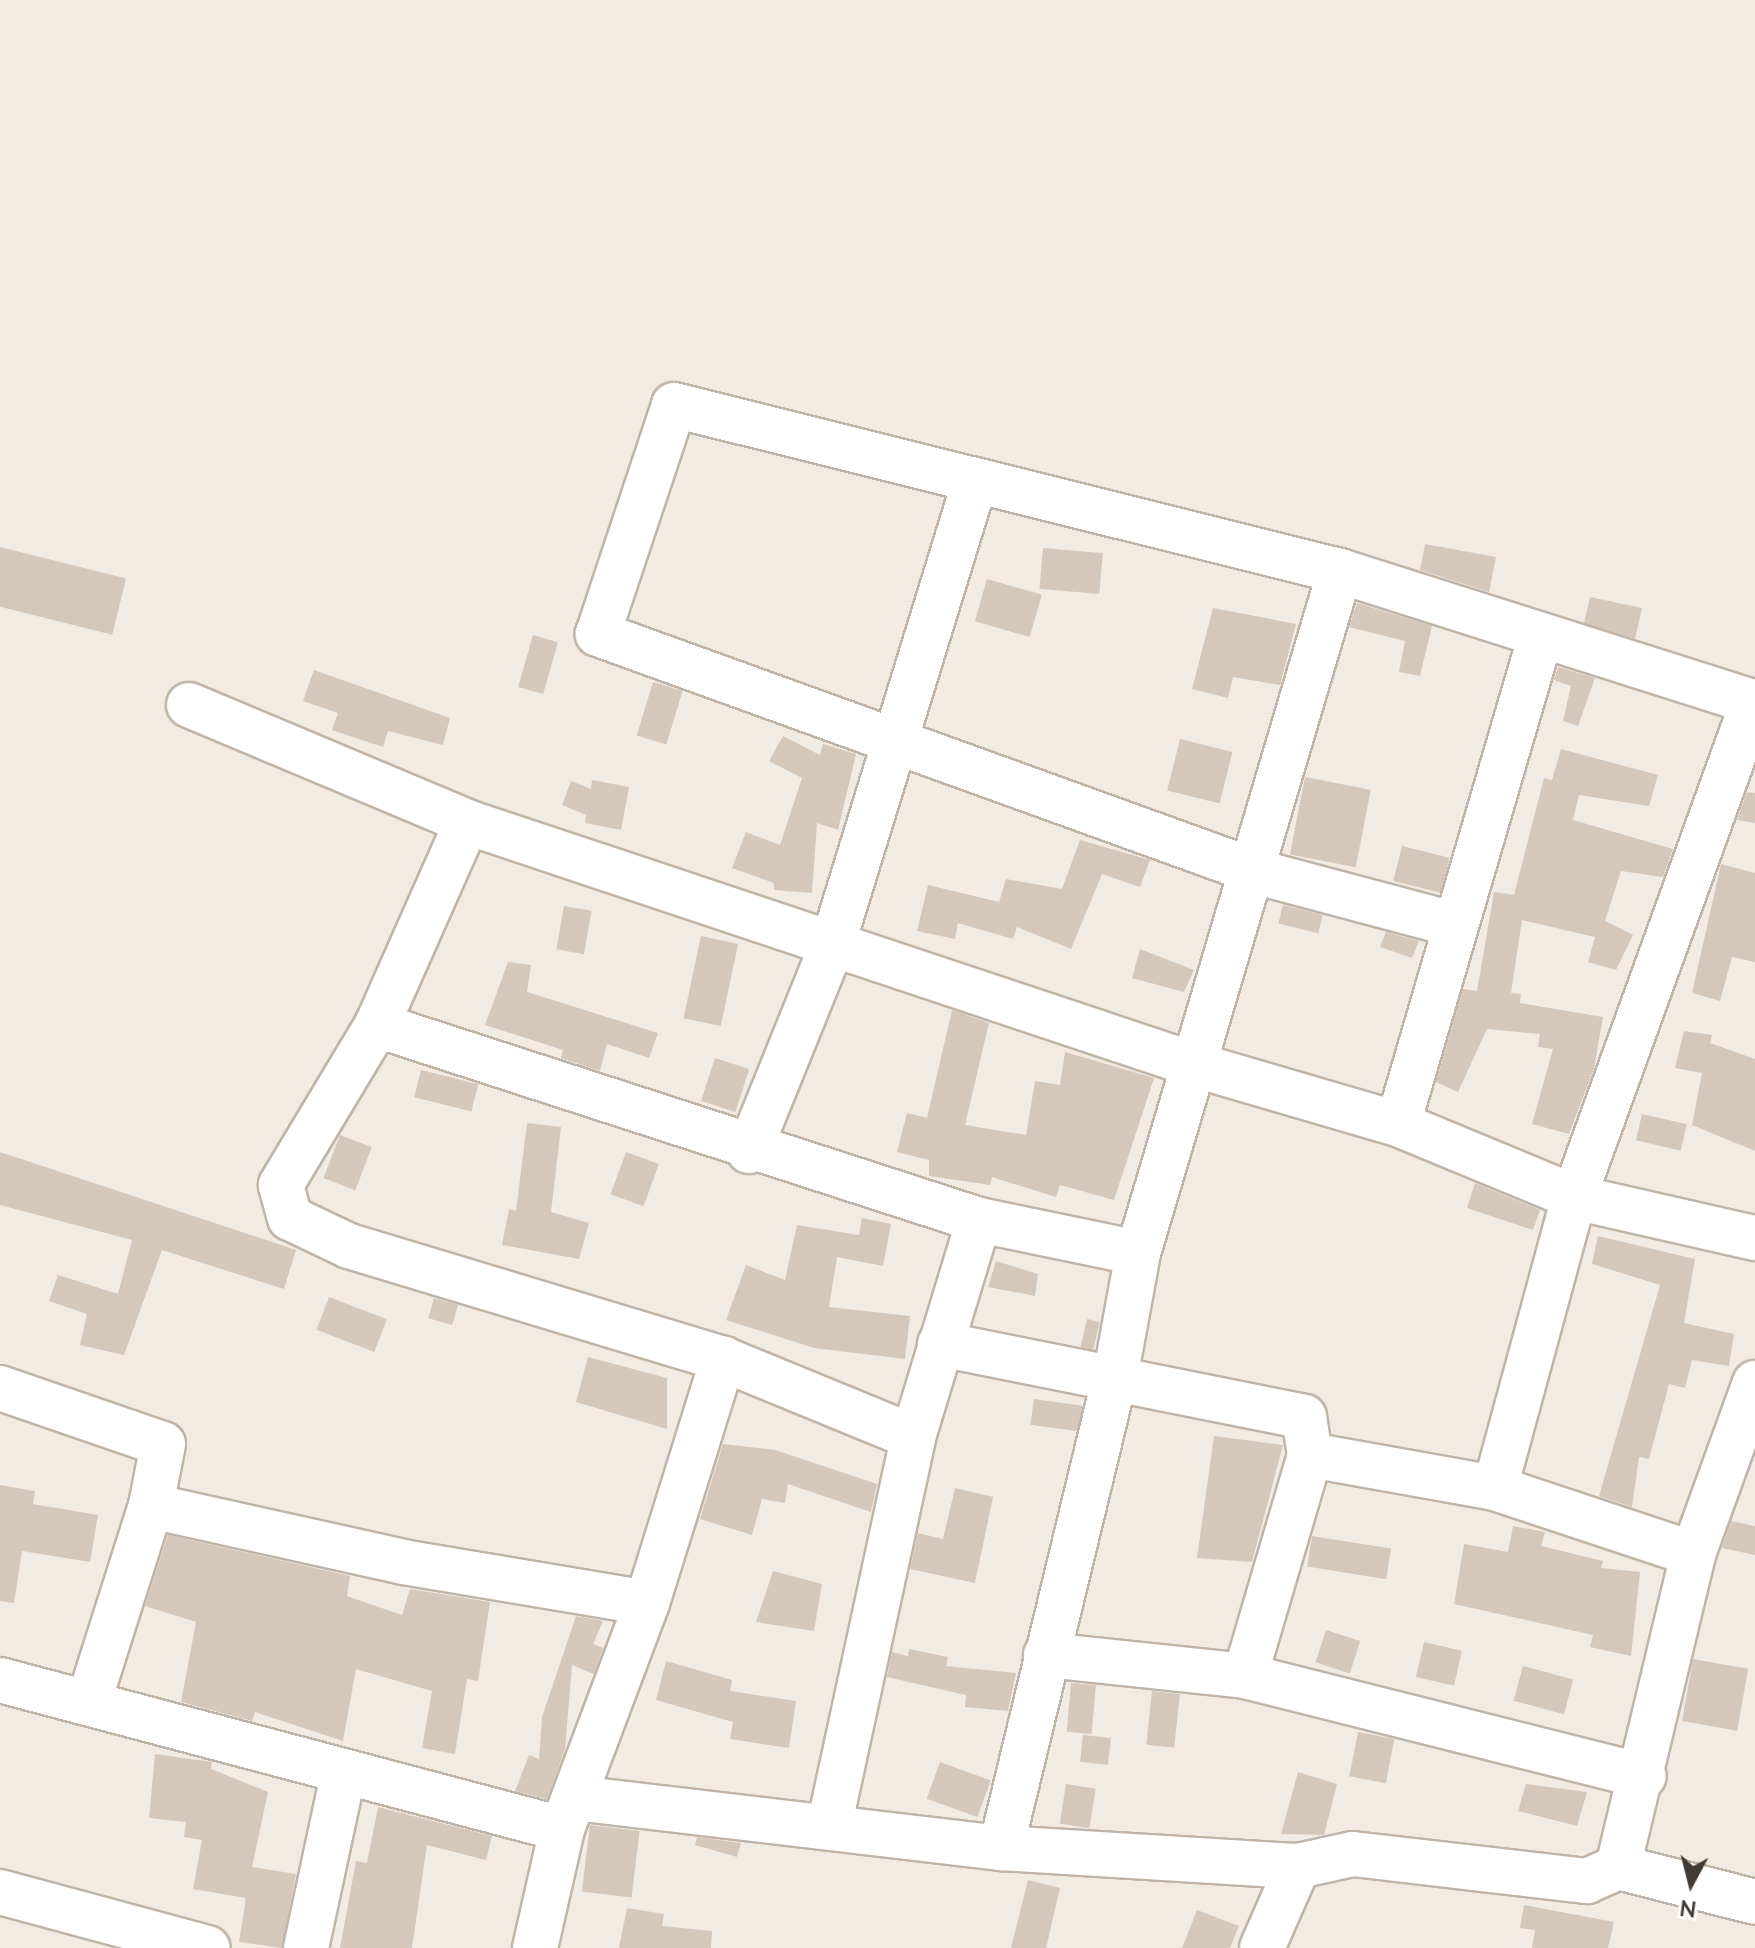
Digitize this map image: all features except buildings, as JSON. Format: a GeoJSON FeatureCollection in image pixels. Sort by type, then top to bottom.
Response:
{"type":"FeatureCollection","features":[{"type":"Feature","properties":{"kind":"street"},"geometry":{"type":"LineString","coordinates":[[1453,924],[1257,872],[896,739],[598,634],[674,405],[974,485],[1340,571],[1754,703],[1574,1197],[1495,1488]]}},
{"type":"Feature","properties":{"kind":"street"},"geometry":{"type":"LineString","coordinates":[[749,1151],[832,946],[974,485]]}},
{"type":"Feature","properties":{"kind":"street"},"geometry":{"type":"LineString","coordinates":[[1001,1848],[1115,1378],[1138,1253],[1189,1063],[1257,872],[1340,571]]}},
{"type":"Feature","properties":{"kind":"street"},"geometry":{"type":"LineString","coordinates":[[1398,1124],[1453,924],[1541,635]]}},
{"type":"Feature","properties":{"kind":"street"},"geometry":{"type":"LineString","coordinates":[[189,705],[467,822],[1189,1063],[1398,1124],[1574,1197],[1755,1238]]}},
{"type":"Feature","properties":{"kind":"street"},"geometry":{"type":"LineString","coordinates":[[467,822],[377,1025],[281,1185],[290,1218],[349,1246],[723,1359],[913,1437]]}},
{"type":"Feature","properties":{"kind":"street"},"geometry":{"type":"LineString","coordinates":[[377,1025],[749,1151],[979,1220],[1138,1253]]}},
{"type":"Feature","properties":{"kind":"street"},"geometry":{"type":"LineString","coordinates":[[829,1827],[913,1437],[979,1220]]}},
{"type":"Feature","properties":{"kind":"street"},"geometry":{"type":"LineString","coordinates":[[940,1344],[1304,1417],[1310,1455],[1245,1676]]}},
{"type":"Feature","properties":{"kind":"street"},"geometry":{"type":"LineString","coordinates":[[535,1948],[569,1813],[647,1603],[723,1359]]}},
{"type":"Feature","properties":{"kind":"street"},"geometry":{"type":"LineString","coordinates":[[1618,1867],[1644,1776],[1693,1554],[1744,1443],[1755,1383]]}},
{"type":"Feature","properties":{"kind":"street"},"geometry":{"type":"LineString","coordinates":[[0,1388],[163,1444],[151,1506],[89,1701]]}},
{"type":"Feature","properties":{"kind":"street"},"geometry":{"type":"LineString","coordinates":[[1310,1455],[1495,1488],[1693,1554]]}},
{"type":"Feature","properties":{"kind":"street"},"geometry":{"type":"LineString","coordinates":[[151,1506],[403,1562],[647,1603]]}},
{"type":"Feature","properties":{"kind":"street"},"geometry":{"type":"LineString","coordinates":[[1046,1655],[1245,1676],[1644,1776]]}},
{"type":"Feature","properties":{"kind":"street"},"geometry":{"type":"LineString","coordinates":[[0,1680],[89,1701],[343,1776],[569,1813],[829,1827],[1001,1848],[1298,1866],[1353,1854],[1587,1881],[1618,1867],[1755,1902]]}},
{"type":"Feature","properties":{"kind":"street"},"geometry":{"type":"LineString","coordinates":[[306,1948],[343,1776]]}},
{"type":"Feature","properties":{"kind":"street"},"geometry":{"type":"LineString","coordinates":[[1262,1948],[1298,1866]]}},
{"type":"Feature","properties":{"kind":"street"},"geometry":{"type":"LineString","coordinates":[[0,1892],[208,1948]]}}]}
